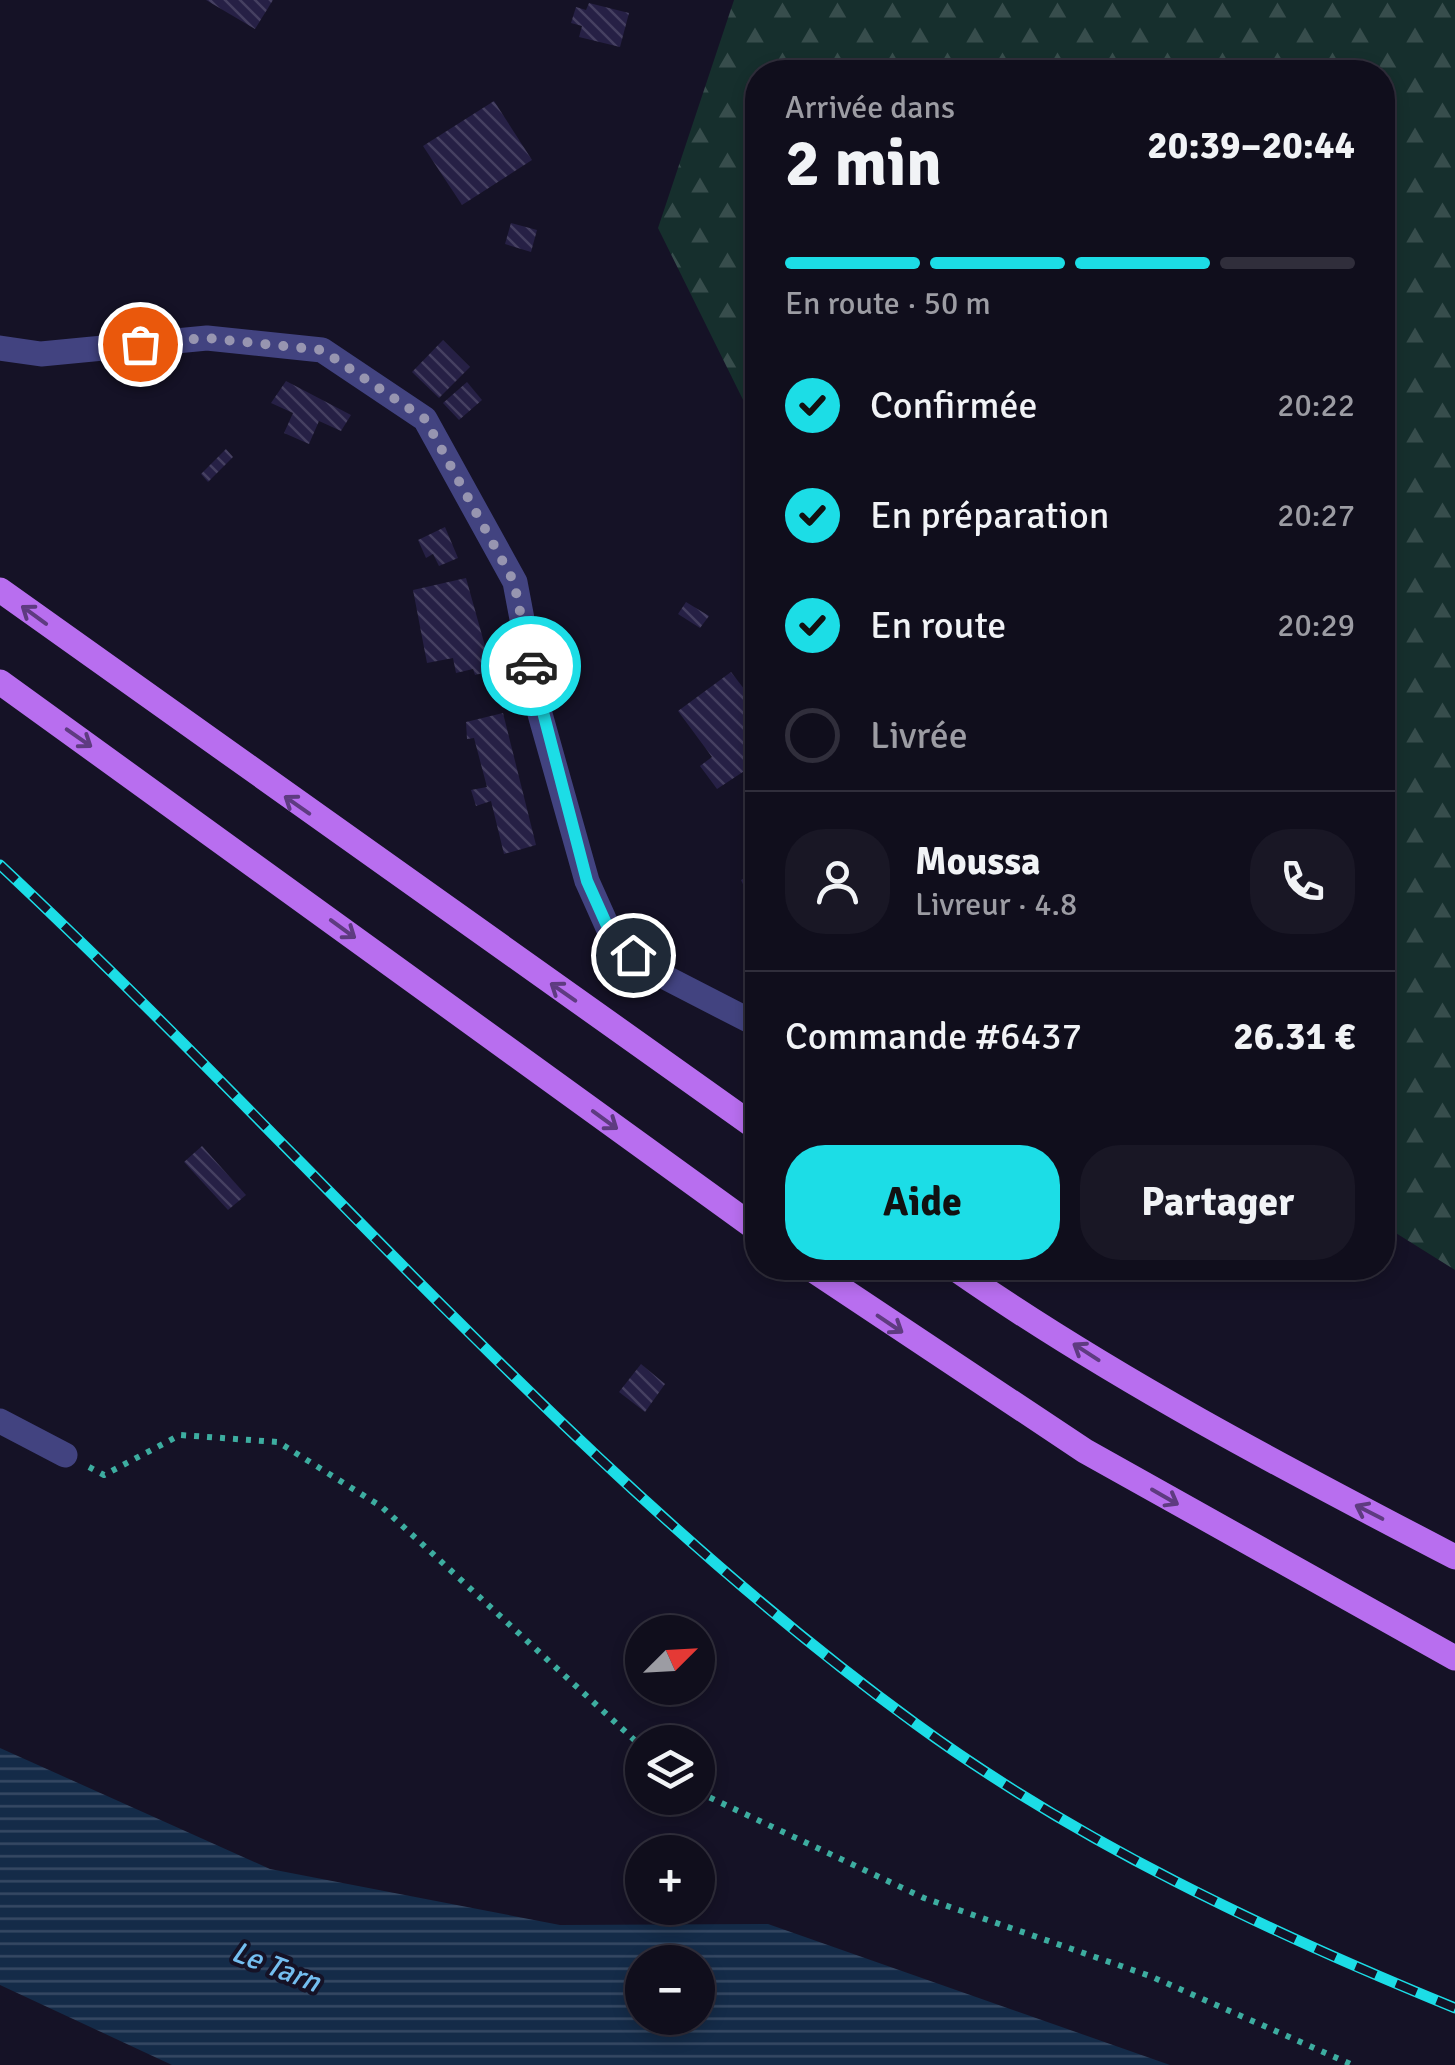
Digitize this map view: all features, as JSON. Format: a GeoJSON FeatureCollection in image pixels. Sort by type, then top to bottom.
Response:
{"type":"FeatureCollection","features":[{"type":"Feature","properties":{"kind":"main road"},"geometry":{"type":"LineString","coordinates":[[0,590],[745,1120]]}},
{"type":"Feature","properties":{"kind":"main road"},"geometry":{"type":"LineString","coordinates":[[0,682],[745,1221]]}},
{"type":"Feature","properties":{"kind":"main road"},"geometry":{"type":"LineString","coordinates":[[828,1280],[1085,1450],[1455,1658]]}},
{"type":"Feature","properties":{"kind":"main road"},"geometry":{"type":"LineString","coordinates":[[973,1280],[1106,1365],[1293,1472],[1455,1557]]}},
{"type":"Feature","properties":{"kind":"street"},"geometry":{"type":"LineString","coordinates":[[0,348],[41,354],[206,338],[322,350],[425,419],[514,582],[545,733],[587,881],[613,939],[653,971],[745,1018]]}},
{"type":"Feature","properties":{"kind":"street"},"geometry":{"type":"LineString","coordinates":[[0,1421],[65,1455]]}},
{"type":"Feature","properties":{"kind":"path"},"geometry":{"type":"LineString","coordinates":[[65,1455],[104,1475],[180,1435],[278,1442],[382,1507],[625,1731]]}},
{"type":"Feature","properties":{"kind":"path"},"geometry":{"type":"LineString","coordinates":[[715,1800],[924,1898],[1150,1976],[1353,2065]]}},
{"type":"Feature","properties":{"kind":"green space"},"geometry":{"type":"Polygon","coordinates":[[[734,0],[1455,0],[1455,1270],[1395,1232],[1395,60],[745,60],[745,404],[658,228],[734,0]]]}},
{"type":"Feature","properties":{"kind":"water","name":"Le Tarn"},"geometry":{"type":"Polygon","coordinates":[[[0,1748],[270,1869],[560,1925],[768,1924],[1170,2065],[172,2065],[0,1985],[0,1748]]]}},
{"type":"Feature","properties":{"kind":"building"},"geometry":{"type":"Polygon","coordinates":[[[206,0],[273,0],[255,29],[206,0]]]}},
{"type":"Feature","properties":{"kind":"building"},"geometry":{"type":"Polygon","coordinates":[[[589,3],[629,13],[620,47],[579,37],[582,26],[571,23],[576,7],[586,10],[589,3]]]}},
{"type":"Feature","properties":{"kind":"building"},"geometry":{"type":"Polygon","coordinates":[[[494,101],[532,160],[462,205],[423,146],[494,101]]]}},
{"type":"Feature","properties":{"kind":"building"},"geometry":{"type":"Polygon","coordinates":[[[511,223],[537,230],[531,252],[505,244],[511,223]]]}},
{"type":"Feature","properties":{"kind":"building"},"geometry":{"type":"Polygon","coordinates":[[[443,340],[470,367],[439,398],[412,372],[443,340]]]}},
{"type":"Feature","properties":{"kind":"building"},"geometry":{"type":"Polygon","coordinates":[[[286,381],[351,415],[341,431],[319,421],[309,444],[284,433],[293,413],[271,403],[286,381]]]}},
{"type":"Feature","properties":{"kind":"building"},"geometry":{"type":"Polygon","coordinates":[[[467,382],[482,400],[459,420],[443,403],[467,382]]]}},
{"type":"Feature","properties":{"kind":"building"},"geometry":{"type":"Polygon","coordinates":[[[226,449],[233,457],[208,482],[201,474],[226,449]]]}},
{"type":"Feature","properties":{"kind":"building"},"geometry":{"type":"Polygon","coordinates":[[[445,527],[458,558],[439,566],[433,554],[426,558],[418,540],[445,527]]]}},
{"type":"Feature","properties":{"kind":"building"},"geometry":{"type":"Polygon","coordinates":[[[466,578],[492,671],[475,675],[473,669],[456,673],[453,658],[427,663],[413,590],[466,578]]]}},
{"type":"Feature","properties":{"kind":"building"},"geometry":{"type":"Polygon","coordinates":[[[686,602],[709,616],[700,628],[678,614],[686,602]]]}},
{"type":"Feature","properties":{"kind":"building"},"geometry":{"type":"Polygon","coordinates":[[[731,672],[745,690],[745,771],[717,789],[700,766],[712,757],[678,711],[731,672]]]}},
{"type":"Feature","properties":{"kind":"building"},"geometry":{"type":"Polygon","coordinates":[[[503,713],[536,845],[504,854],[491,801],[476,806],[471,790],[487,787],[474,738],[467,739],[466,722],[503,713]]]}},
{"type":"Feature","properties":{"kind":"building"},"geometry":{"type":"Polygon","coordinates":[[[202,1146],[246,1195],[228,1210],[184,1162],[202,1146]]]}},
{"type":"Feature","properties":{"kind":"building"},"geometry":{"type":"Polygon","coordinates":[[[641,1364],[665,1384],[645,1412],[619,1392],[641,1364]]]}},
{"type":"Feature","properties":{"kind":"railway"},"geometry":{"type":"LineString","coordinates":[[0,865],[558,1419],[673,1526],[792,1628],[978,1767],[1109,1846],[1246,1916],[1455,2008]]}},
{"type":"Feature","properties":{"kind":"way so far"},"geometry":{"type":"LineString","coordinates":[[140,344],[206,338],[322,350],[425,419],[514,582],[531,666]]}},
{"type":"Feature","properties":{"kind":"route"},"geometry":{"type":"LineString","coordinates":[[531,666],[540,714],[587,881],[613,939],[633,955]]}}]}
